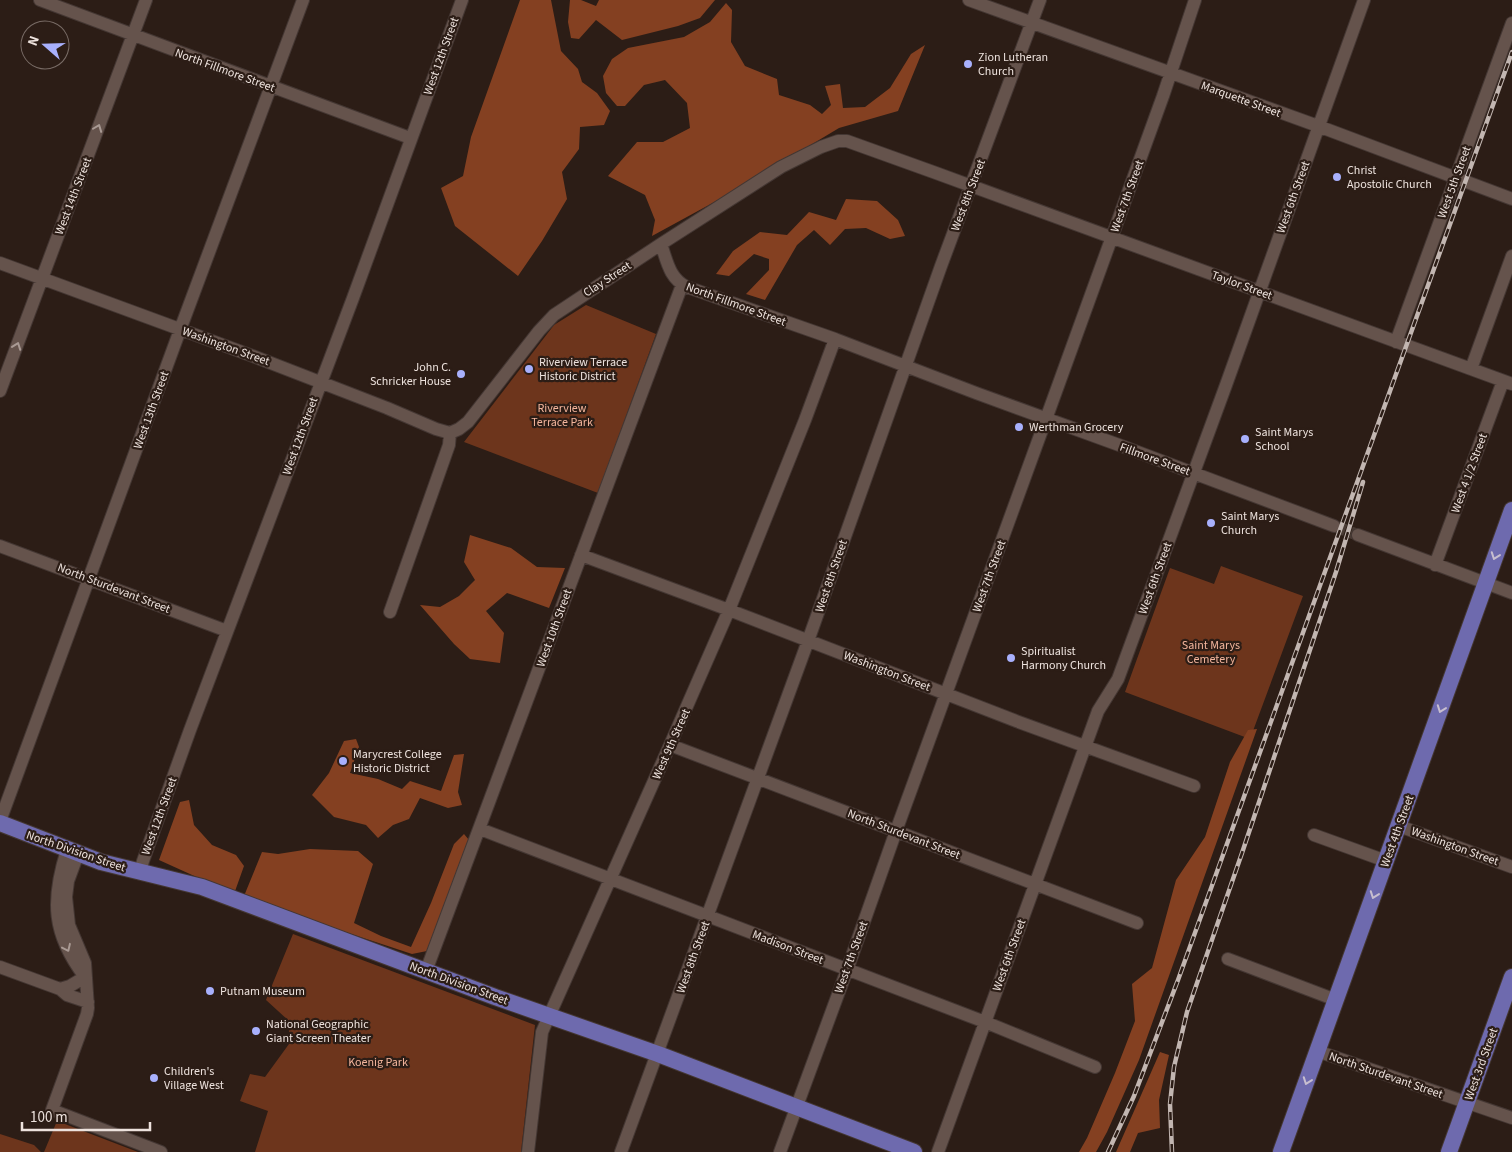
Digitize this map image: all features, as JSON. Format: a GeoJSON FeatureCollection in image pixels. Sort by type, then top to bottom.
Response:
{"type":"FeatureCollection","features":[{"type":"Feature","properties":{"kind":"main road","name":"West 4th Street"},"geometry":{"type":"LineString","coordinates":[[1282,1152],[1512,510]]}},
{"type":"Feature","properties":{"kind":"main road","name":"North Division Street"},"geometry":{"type":"LineString","coordinates":[[0,822],[72,852],[118,867],[202,887],[548,1016],[658,1054],[914,1152]]}},
{"type":"Feature","properties":{"kind":"main road","name":"West 3rd Street"},"geometry":{"type":"LineString","coordinates":[[1449,1152],[1512,977]]}},
{"type":"Feature","properties":{"kind":"street","name":"North Fillmore Street"},"geometry":{"type":"LineString","coordinates":[[40,0],[410,138]]}},
{"type":"Feature","properties":{"kind":"street","name":"West 14th Street"},"geometry":{"type":"LineString","coordinates":[[0,392],[146,0]]}},
{"type":"Feature","properties":{"kind":"street","name":"West 13th Street"},"geometry":{"type":"LineString","coordinates":[[0,822],[303,0]]}},
{"type":"Feature","properties":{"kind":"street","name":"West 12th Street"},"geometry":{"type":"LineString","coordinates":[[140,872],[190,730],[462,0]]}},
{"type":"Feature","properties":{"kind":"street","name":"Marquette Street"},"geometry":{"type":"LineString","coordinates":[[969,0],[1318,126],[1512,200]]}},
{"type":"Feature","properties":{"kind":"street","name":"West 8th Street"},"geometry":{"type":"LineString","coordinates":[[621,1152],[808,641],[941,266],[1040,0]]}},
{"type":"Feature","properties":{"kind":"street","name":"West 7th Street"},"geometry":{"type":"LineString","coordinates":[[780,1152],[1046,420],[1196,0]]}},
{"type":"Feature","properties":{"kind":"street","name":"West 6th Street"},"geometry":{"type":"LineString","coordinates":[[938,1152],[1098,711],[1118,679],[1364,0]]}},
{"type":"Feature","properties":{"kind":"street","name":"West 5th Street"},"geometry":{"type":"LineString","coordinates":[[1396,342],[1512,23]]}},
{"type":"Feature","properties":{"kind":"street","name":"Clay Street"},"geometry":{"type":"LineString","coordinates":[[450,433],[468,422],[539,331],[554,315],[781,167],[820,147],[838,141],[847,141],[972,186]]}},
{"type":"Feature","properties":{"kind":"street","name":"Taylor Street"},"geometry":{"type":"LineString","coordinates":[[972,186],[1507,382]]}},
{"type":"Feature","properties":{"kind":"street","name":"North Fillmore Street"},"geometry":{"type":"LineString","coordinates":[[661,244],[672,276],[682,285],[835,339]]}},
{"type":"Feature","properties":{"kind":"street"},"geometry":{"type":"LineString","coordinates":[[1471,369],[1512,256]]}},
{"type":"Feature","properties":{"kind":"street","name":"Washington Street"},"geometry":{"type":"LineString","coordinates":[[0,263],[320,382],[450,433]]}},
{"type":"Feature","properties":{"kind":"street","name":"West 10th Street"},"geometry":{"type":"LineString","coordinates":[[426,971],[682,285]]}},
{"type":"Feature","properties":{"kind":"street","name":"Fillmore Street"},"geometry":{"type":"LineString","coordinates":[[835,339],[1046,420],[1334,526]]}},
{"type":"Feature","properties":{"kind":"street","name":"West 9th Street"},"geometry":{"type":"LineString","coordinates":[[528,1152],[542,1032],[548,1016],[729,610],[835,339]]}},
{"type":"Feature","properties":{"kind":"street","name":"West 4 1/2 Street"},"geometry":{"type":"LineString","coordinates":[[1435,565],[1507,382]]}},
{"type":"Feature","properties":{"kind":"street"},"geometry":{"type":"LineString","coordinates":[[390,612],[449,445],[450,433]]}},
{"type":"Feature","properties":{"kind":"street"},"geometry":{"type":"LineString","coordinates":[[1358,535],[1512,593]]}},
{"type":"Feature","properties":{"kind":"street","name":"North Sturdevant Street"},"geometry":{"type":"LineString","coordinates":[[0,546],[227,631]]}},
{"type":"Feature","properties":{"kind":"street","name":"Washington Street"},"geometry":{"type":"LineString","coordinates":[[581,556],[1194,786]]}},
{"type":"Feature","properties":{"kind":"street","name":"North Sturdevant Street"},"geometry":{"type":"LineString","coordinates":[[670,745],[1138,923]]}},
{"type":"Feature","properties":{"kind":"street","name":"Washington Street"},"geometry":{"type":"LineString","coordinates":[[1399,826],[1512,867]]}},
{"type":"Feature","properties":{"kind":"street","name":"Madison Street"},"geometry":{"type":"LineString","coordinates":[[480,829],[985,1022],[1095,1067]]}},
{"type":"Feature","properties":{"kind":"street"},"geometry":{"type":"LineString","coordinates":[[1314,834],[1386,861]]}},
{"type":"Feature","properties":{"kind":"street"},"geometry":{"type":"LineString","coordinates":[[72,852],[66,897],[69,925],[85,963],[88,1002],[87,1014],[52,1110],[161,1152]]}},
{"type":"Feature","properties":{"kind":"street"},"geometry":{"type":"LineString","coordinates":[[1228,959],[1336,1000]]}},
{"type":"Feature","properties":{"kind":"street"},"geometry":{"type":"LineString","coordinates":[[0,967],[88,1002]]}},
{"type":"Feature","properties":{"kind":"street"},"geometry":{"type":"LineString","coordinates":[[60,990],[85,977]]}},
{"type":"Feature","properties":{"kind":"street","name":"North Sturdevant Street"},"geometry":{"type":"LineString","coordinates":[[1317,1051],[1512,1118]]}},
{"type":"Feature","properties":{"kind":"green space","name":"Riverview Terrace Park"},"geometry":{"type":"Polygon","coordinates":[[[586,305],[656,334],[598,493],[464,442],[554,325],[586,305]]]}},
{"type":"Feature","properties":{"kind":"green space","name":"Saint Marys Cemetery"},"geometry":{"type":"Polygon","coordinates":[[[1221,566],[1303,596],[1250,739],[1125,692],[1170,568],[1214,584],[1221,566]]]}},
{"type":"Feature","properties":{"kind":"green space","name":"Koenig Park"},"geometry":{"type":"Polygon","coordinates":[[[293,934],[535,1025],[521,1152],[255,1152],[268,1111],[240,1101],[250,1074],[265,1077],[289,1044],[289,1021],[266,1000],[293,934]]]}},
{"type":"Feature","properties":{"kind":"green space"},"geometry":{"type":"Polygon","coordinates":[[[57,1121],[138,1152],[44,1152],[57,1121]]]}},
{"type":"Feature","properties":{"kind":"green space"},"geometry":{"type":"Polygon","coordinates":[[[0,1134],[34,1145],[41,1152],[0,1152],[0,1134]]]}},
{"type":"Feature","properties":{"kind":"shaded area"},"geometry":{"type":"Polygon","coordinates":[[[520,0],[551,0],[561,51],[578,69],[582,82],[597,93],[610,111],[604,125],[580,127],[579,149],[562,172],[567,199],[518,276],[455,226],[441,188],[463,176],[471,137],[520,0]]]}},
{"type":"Feature","properties":{"kind":"shaded area"},"geometry":{"type":"Polygon","coordinates":[[[570,0],[581,0],[596,6],[599,0],[715,0],[700,18],[678,26],[622,40],[596,20],[579,39],[571,38],[568,22],[570,0]]]}},
{"type":"Feature","properties":{"kind":"shaded area"},"geometry":{"type":"Polygon","coordinates":[[[726,3],[732,10],[731,42],[745,66],[777,79],[779,95],[810,105],[822,114],[831,105],[825,86],[840,84],[843,108],[865,107],[890,88],[911,54],[925,45],[898,111],[839,128],[729,194],[652,236],[655,220],[645,195],[608,176],[637,142],[663,142],[690,128],[687,103],[665,80],[644,85],[625,106],[617,106],[606,93],[603,76],[612,59],[628,48],[684,37],[710,22],[726,3]]]}},
{"type":"Feature","properties":{"kind":"shaded area"},"geometry":{"type":"Polygon","coordinates":[[[846,199],[877,201],[898,220],[905,236],[890,239],[866,228],[845,229],[830,245],[814,230],[797,245],[765,300],[746,294],[769,270],[769,259],[754,254],[729,276],[716,274],[733,251],[760,232],[787,235],[809,212],[836,220],[846,199]]]}},
{"type":"Feature","properties":{"kind":"shaded area"},"geometry":{"type":"Polygon","coordinates":[[[470,535],[511,548],[537,567],[565,568],[549,608],[507,593],[486,611],[504,633],[500,663],[470,659],[454,644],[420,605],[440,607],[459,596],[475,580],[464,562],[470,535]]]}},
{"type":"Feature","properties":{"kind":"shaded area"},"geometry":{"type":"Polygon","coordinates":[[[1257,729],[1139,1060],[1096,1152],[1079,1152],[1115,1073],[1135,1021],[1132,984],[1152,968],[1176,880],[1205,837],[1230,762],[1248,730],[1257,729]]]}},
{"type":"Feature","properties":{"kind":"shaded area"},"geometry":{"type":"Polygon","coordinates":[[[356,739],[359,747],[350,773],[378,779],[402,789],[410,781],[441,791],[454,755],[464,754],[458,792],[462,805],[448,808],[420,798],[409,819],[393,825],[378,838],[366,825],[334,817],[312,795],[329,773],[344,741],[356,739]]]}},
{"type":"Feature","properties":{"kind":"shaded area"},"geometry":{"type":"Polygon","coordinates":[[[189,800],[194,825],[212,845],[236,855],[244,866],[234,894],[159,860],[180,802],[189,800]]]}},
{"type":"Feature","properties":{"kind":"shaded area"},"geometry":{"type":"Polygon","coordinates":[[[464,834],[469,840],[427,951],[412,954],[244,896],[262,852],[278,854],[310,849],[358,851],[373,864],[354,923],[381,936],[411,947],[431,903],[454,844],[464,834]]]}},
{"type":"Feature","properties":{"kind":"shaded area"},"geometry":{"type":"Polygon","coordinates":[[[1160,1052],[1169,1055],[1159,1100],[1160,1128],[1138,1133],[1130,1152],[1116,1152],[1160,1052]]]}},
{"type":"Feature","properties":{"kind":"tunnel"},"geometry":{"type":"LineString","coordinates":[[1334,526],[1358,535]]}},
{"type":"Feature","properties":{"kind":"railway"},"geometry":{"type":"LineString","coordinates":[[1108,1152],[1134,1096],[1178,980],[1512,52]]}},
{"type":"Feature","properties":{"kind":"railway"},"geometry":{"type":"LineString","coordinates":[[1172,1152],[1170,1104],[1174,1067],[1187,1012],[1336,572],[1363,482]]}},
{"type":"Feature","properties":{"kind":"place","name":"Zion Lutheran Church"},"geometry":{"type":"Point","coordinates":[968,64]}},
{"type":"Feature","properties":{"kind":"place","name":"Christ Apostolic Church"},"geometry":{"type":"Point","coordinates":[1337,177]}},
{"type":"Feature","properties":{"kind":"place","name":"Riverview Terrace Historic District"},"geometry":{"type":"Point","coordinates":[529,369]}},
{"type":"Feature","properties":{"kind":"place","name":"John C. Schricker House"},"geometry":{"type":"Point","coordinates":[461,374]}},
{"type":"Feature","properties":{"kind":"place","name":"Werthman Grocery"},"geometry":{"type":"Point","coordinates":[1019,427]}},
{"type":"Feature","properties":{"kind":"place","name":"Saint Marys School"},"geometry":{"type":"Point","coordinates":[1245,439]}},
{"type":"Feature","properties":{"kind":"place","name":"Saint Marys Church"},"geometry":{"type":"Point","coordinates":[1211,523]}},
{"type":"Feature","properties":{"kind":"place","name":"Spiritualist Harmony Church"},"geometry":{"type":"Point","coordinates":[1011,658]}},
{"type":"Feature","properties":{"kind":"place","name":"Marycrest College Historic District"},"geometry":{"type":"Point","coordinates":[343,761]}},
{"type":"Feature","properties":{"kind":"place","name":"Putnam Museum"},"geometry":{"type":"Point","coordinates":[210,991]}},
{"type":"Feature","properties":{"kind":"place","name":"National Geographic Giant Screen Theater"},"geometry":{"type":"Point","coordinates":[256,1031]}},
{"type":"Feature","properties":{"kind":"place","name":"Children's Village West"},"geometry":{"type":"Point","coordinates":[154,1078]}}]}
